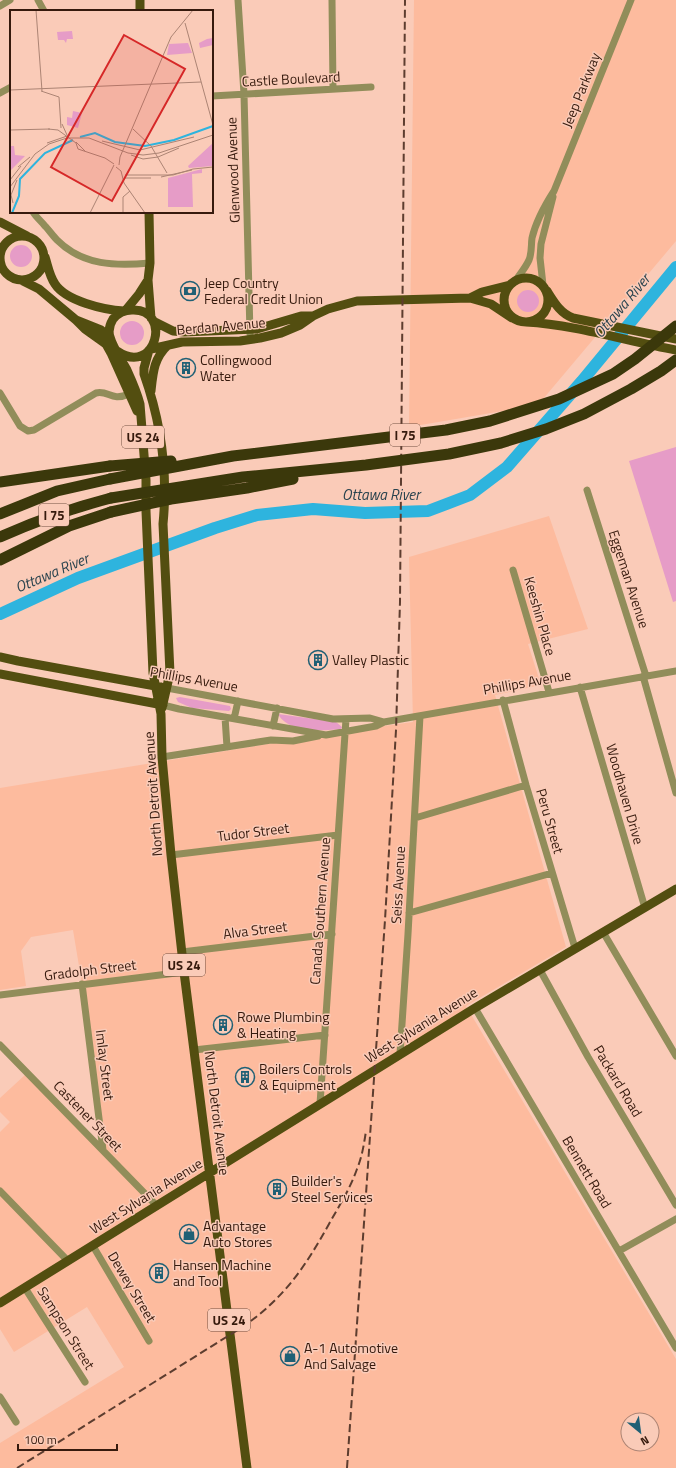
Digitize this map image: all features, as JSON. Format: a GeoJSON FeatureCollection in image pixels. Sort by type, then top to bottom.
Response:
{"type":"FeatureCollection","features":[{"type":"Feature","properties":{"kind":"highway","name":"I 75"},"geometry":{"type":"LineString","coordinates":[[0,514],[57,491],[110,479],[233,456],[446,430],[490,421],[559,399],[613,374],[635,359],[676,326]]}},
{"type":"Feature","properties":{"kind":"highway","name":"I 75"},"geometry":{"type":"LineString","coordinates":[[0,537],[77,507],[111,498],[243,477],[366,465],[449,454],[501,443],[546,430],[584,414],[632,389],[676,360]]}},
{"type":"Feature","properties":{"kind":"highway"},"geometry":{"type":"LineString","coordinates":[[0,482],[110,466],[233,456]]}},
{"type":"Feature","properties":{"kind":"highway"},"geometry":{"type":"LineString","coordinates":[[0,560],[69,526],[111,512],[172,499],[247,488],[366,465]]}},
{"type":"Feature","properties":{"kind":"main road","name":"US 24"},"geometry":{"type":"LineString","coordinates":[[149,213],[150,263],[148,280],[152,319],[156,330],[155,341],[150,349]]}},
{"type":"Feature","properties":{"kind":"main road"},"geometry":{"type":"LineString","coordinates":[[0,222],[30,237],[41,246],[54,284],[64,292],[86,303],[112,310],[140,311],[152,319]]}},
{"type":"Feature","properties":{"kind":"main road"},"geometry":{"type":"LineString","coordinates":[[30,237],[19,236],[9,240],[2,248],[0,262],[3,269],[8,274],[39,289],[85,329],[106,344],[141,419]]}},
{"type":"Feature","properties":{"kind":"main road"},"geometry":{"type":"LineString","coordinates":[[0,279],[32,277],[37,274],[43,264],[43,253]]}},
{"type":"Feature","properties":{"kind":"main road"},"geometry":{"type":"LineString","coordinates":[[672,349],[602,333],[556,325],[519,321],[512,318],[504,305],[506,291],[513,283],[523,278],[530,278],[537,280],[545,288],[559,309],[568,316],[577,320],[676,339]]}},
{"type":"Feature","properties":{"kind":"main road","name":"US 24"},"geometry":{"type":"LineString","coordinates":[[117,351],[110,336],[110,325],[113,319],[124,311],[139,294],[148,280]]}},
{"type":"Feature","properties":{"kind":"main road","name":"Berdan Avenue"},"geometry":{"type":"LineString","coordinates":[[470,298],[482,292],[513,283]]}},
{"type":"Feature","properties":{"kind":"main road"},"geometry":{"type":"LineString","coordinates":[[526,322],[540,318],[545,312],[548,306],[548,298],[545,288]]}},
{"type":"Feature","properties":{"kind":"main road","name":"Berdan Avenue"},"geometry":{"type":"LineString","coordinates":[[150,349],[191,342],[251,340],[272,336],[300,325],[313,316],[336,306],[357,301],[470,298],[491,304],[512,318]]}},
{"type":"Feature","properties":{"kind":"main road","name":"Berdan Avenue"},"geometry":{"type":"LineString","coordinates":[[152,319],[169,329],[178,332],[250,330],[301,316],[313,316]]}},
{"type":"Feature","properties":{"kind":"main road"},"geometry":{"type":"LineString","coordinates":[[76,320],[101,330],[110,336]]}},
{"type":"Feature","properties":{"kind":"main road"},"geometry":{"type":"LineString","coordinates":[[150,392],[157,358],[160,352],[168,345]]}},
{"type":"Feature","properties":{"kind":"main road"},"geometry":{"type":"LineString","coordinates":[[117,351],[133,357],[139,356],[150,349]]}},
{"type":"Feature","properties":{"kind":"main road","name":"North Detroit Avenue"},"geometry":{"type":"LineString","coordinates":[[150,349],[144,368],[144,374],[160,433],[163,453],[163,524],[170,673],[161,707]]}},
{"type":"Feature","properties":{"kind":"main road","name":"North Detroit Avenue"},"geometry":{"type":"LineString","coordinates":[[117,351],[137,393],[140,404],[146,480],[153,672],[161,707],[162,757],[171,854],[184,972],[247,1468]]}},
{"type":"Feature","properties":{"kind":"main road","name":"Phillips Avenue"},"geometry":{"type":"LineString","coordinates":[[0,656],[18,661],[167,688]]}},
{"type":"Feature","properties":{"kind":"main road","name":"Phillips Avenue"},"geometry":{"type":"LineString","coordinates":[[0,674],[161,707]]}},
{"type":"Feature","properties":{"kind":"main road","name":"West Sylvania Avenue"},"geometry":{"type":"LineString","coordinates":[[0,1303],[475,1008],[676,889]]}},
{"type":"Feature","properties":{"kind":"street"},"geometry":{"type":"LineString","coordinates":[[0,6],[10,0]]}},
{"type":"Feature","properties":{"kind":"street"},"geometry":{"type":"LineString","coordinates":[[38,0],[43,10]]}},
{"type":"Feature","properties":{"kind":"street","name":"Glenwood Avenue"},"geometry":{"type":"LineString","coordinates":[[238,0],[244,94],[251,340]]}},
{"type":"Feature","properties":{"kind":"street"},"geometry":{"type":"LineString","coordinates":[[332,0],[333,89]]}},
{"type":"Feature","properties":{"kind":"street","name":"Jeep Parkway"},"geometry":{"type":"LineString","coordinates":[[545,288],[540,258],[541,244],[554,190],[631,0]]}},
{"type":"Feature","properties":{"kind":"street","name":"Castle Boulevard"},"geometry":{"type":"LineString","coordinates":[[213,96],[371,87]]}},
{"type":"Feature","properties":{"kind":"street"},"geometry":{"type":"LineString","coordinates":[[0,93],[10,88]]}},
{"type":"Feature","properties":{"kind":"street","name":"Jeep Parkway"},"geometry":{"type":"LineString","coordinates":[[513,283],[529,261],[531,256],[532,239],[545,205],[554,190]]}},
{"type":"Feature","properties":{"kind":"street"},"geometry":{"type":"LineString","coordinates":[[34,213],[57,240],[75,254],[99,263],[131,265],[150,263]]}},
{"type":"Feature","properties":{"kind":"street"},"geometry":{"type":"LineString","coordinates":[[0,393],[20,426],[28,431],[34,430],[96,393],[100,392],[118,398],[130,394]]}},
{"type":"Feature","properties":{"kind":"street","name":"Eggeman Avenue"},"geometry":{"type":"LineString","coordinates":[[587,490],[645,676],[676,793]]}},
{"type":"Feature","properties":{"kind":"street","name":"Keeshin Place"},"geometry":{"type":"LineString","coordinates":[[513,570],[549,692]]}},
{"type":"Feature","properties":{"kind":"street","name":"Phillips Avenue"},"geometry":{"type":"LineString","coordinates":[[162,757],[271,740],[293,740],[345,732],[376,726],[384,722],[503,700],[676,671]]}},
{"type":"Feature","properties":{"kind":"street","name":"Woodhaven Drive"},"geometry":{"type":"LineString","coordinates":[[580,687],[645,908]]}},
{"type":"Feature","properties":{"kind":"street","name":"Phillips Avenue"},"geometry":{"type":"LineString","coordinates":[[167,688],[333,719],[370,718],[384,722]]}},
{"type":"Feature","properties":{"kind":"street","name":"Peru Street"},"geometry":{"type":"LineString","coordinates":[[503,700],[526,785],[575,948]]}},
{"type":"Feature","properties":{"kind":"street"},"geometry":{"type":"LineString","coordinates":[[234,718],[238,701]]}},
{"type":"Feature","properties":{"kind":"street","name":"Phillips Avenue"},"geometry":{"type":"LineString","coordinates":[[161,707],[234,718],[326,735]]}},
{"type":"Feature","properties":{"kind":"street"},"geometry":{"type":"LineString","coordinates":[[273,726],[277,708]]}},
{"type":"Feature","properties":{"kind":"street","name":"Seiss Avenue"},"geometry":{"type":"LineString","coordinates":[[400,1054],[420,716]]}},
{"type":"Feature","properties":{"kind":"street"},"geometry":{"type":"LineString","coordinates":[[225,717],[227,747]]}},
{"type":"Feature","properties":{"kind":"street","name":"Canada Southern Avenue"},"geometry":{"type":"LineString","coordinates":[[320,1104],[346,719]]}},
{"type":"Feature","properties":{"kind":"street"},"geometry":{"type":"LineString","coordinates":[[415,818],[526,785]]}},
{"type":"Feature","properties":{"kind":"street","name":"Tudor Street"},"geometry":{"type":"LineString","coordinates":[[171,854],[338,835]]}},
{"type":"Feature","properties":{"kind":"street"},"geometry":{"type":"LineString","coordinates":[[409,912],[552,873]]}},
{"type":"Feature","properties":{"kind":"street"},"geometry":{"type":"LineString","coordinates":[[603,932],[676,1056]]}},
{"type":"Feature","properties":{"kind":"street","name":"Alva Street"},"geometry":{"type":"LineString","coordinates":[[182,952],[332,934]]}},
{"type":"Feature","properties":{"kind":"street","name":"Packard Road"},"geometry":{"type":"LineString","coordinates":[[540,970],[588,1057],[676,1205]]}},
{"type":"Feature","properties":{"kind":"street","name":"Gradolph Street"},"geometry":{"type":"LineString","coordinates":[[0,995],[184,972]]}},
{"type":"Feature","properties":{"kind":"street","name":"Imlay Street"},"geometry":{"type":"LineString","coordinates":[[82,984],[103,1150]]}},
{"type":"Feature","properties":{"kind":"street","name":"Bennett Road"},"geometry":{"type":"LineString","coordinates":[[475,1008],[676,1348]]}},
{"type":"Feature","properties":{"kind":"street"},"geometry":{"type":"LineString","coordinates":[[194,1050],[325,1035]]}},
{"type":"Feature","properties":{"kind":"street","name":"Castener Street"},"geometry":{"type":"LineString","coordinates":[[0,1045],[157,1206]]}},
{"type":"Feature","properties":{"kind":"street"},"geometry":{"type":"LineString","coordinates":[[0,1191],[68,1261]]}},
{"type":"Feature","properties":{"kind":"street"},"geometry":{"type":"LineString","coordinates":[[619,1251],[676,1218]]}},
{"type":"Feature","properties":{"kind":"street","name":"Dewey Street"},"geometry":{"type":"LineString","coordinates":[[93,1246],[149,1341]]}},
{"type":"Feature","properties":{"kind":"street","name":"Sampson Street"},"geometry":{"type":"LineString","coordinates":[[25,1288],[84,1382]]}},
{"type":"Feature","properties":{"kind":"street"},"geometry":{"type":"LineString","coordinates":[[0,1397],[16,1422]]}},
{"type":"Feature","properties":{"kind":"shaded area"},"geometry":{"type":"Polygon","coordinates":[[[414,0],[676,0],[676,241],[538,405],[409,427],[414,0]]]}},
{"type":"Feature","properties":{"kind":"shaded area"},"geometry":{"type":"Polygon","coordinates":[[[21,245],[29,248],[32,256],[29,264],[21,267],[13,264],[10,256],[13,248],[21,245]]]}},
{"type":"Feature","properties":{"kind":"shaded area"},"geometry":{"type":"Polygon","coordinates":[[[528,290],[536,293],[539,301],[536,309],[528,312],[520,309],[517,301],[520,293],[528,290]]]}},
{"type":"Feature","properties":{"kind":"shaded area"},"geometry":{"type":"Polygon","coordinates":[[[132,321],[140,325],[144,333],[140,341],[132,345],[124,341],[120,333],[124,325],[132,321]]]}},
{"type":"Feature","properties":{"kind":"shaded area"},"geometry":{"type":"Polygon","coordinates":[[[676,447],[676,601],[673,602],[629,461],[676,447]]]}},
{"type":"Feature","properties":{"kind":"shaded area"},"geometry":{"type":"Polygon","coordinates":[[[549,516],[588,629],[528,644],[541,685],[495,695],[566,947],[466,1006],[676,1359],[676,1468],[0,1468],[0,1443],[124,1367],[87,1307],[14,1352],[0,1329],[0,1132],[10,1122],[0,1112],[0,1098],[26,1074],[102,1149],[82,984],[73,930],[31,937],[21,951],[26,986],[0,990],[0,788],[347,731],[413,722],[409,557],[549,516]]]}},
{"type":"Feature","properties":{"kind":"shaded area"},"geometry":{"type":"Polygon","coordinates":[[[180,697],[230,706],[231,709],[229,711],[192,708],[178,702],[176,698],[180,697]]]}},
{"type":"Feature","properties":{"kind":"shaded area"},"geometry":{"type":"Polygon","coordinates":[[[278,714],[336,722],[342,727],[341,729],[325,730],[297,728],[289,725],[278,714]]]}},
{"type":"Feature","properties":{"kind":"waterway","name":"Ottawa River"},"geometry":{"type":"LineString","coordinates":[[0,614],[78,578],[215,528],[257,515],[313,509],[365,513],[428,511],[470,495],[507,467],[582,381],[676,267]]}},
{"type":"Feature","properties":{"kind":"railway"},"geometry":{"type":"LineString","coordinates":[[347,1468],[385,920],[396,730],[400,602],[405,0]]}},
{"type":"Feature","properties":{"kind":"railway"},"geometry":{"type":"LineString","coordinates":[[17,1468],[244,1326],[271,1304],[283,1292],[302,1268],[320,1240],[344,1197],[359,1164],[366,1131]]}},
{"type":"Feature","properties":{"kind":"place","name":"Jeep Country Federal Credit Union"},"geometry":{"type":"Point","coordinates":[190,291]}},
{"type":"Feature","properties":{"kind":"place","name":"Collingwood Water"},"geometry":{"type":"Point","coordinates":[186,368]}},
{"type":"Feature","properties":{"kind":"place","name":"Valley Plastic"},"geometry":{"type":"Point","coordinates":[318,660]}},
{"type":"Feature","properties":{"kind":"place","name":"Rowe Plumbing & Heating"},"geometry":{"type":"Point","coordinates":[223,1025]}},
{"type":"Feature","properties":{"kind":"place","name":"Boilers Controls & Equipment"},"geometry":{"type":"Point","coordinates":[245,1077]}},
{"type":"Feature","properties":{"kind":"place","name":"Builder's Steel Services"},"geometry":{"type":"Point","coordinates":[277,1189]}},
{"type":"Feature","properties":{"kind":"place","name":"Advantage Auto Stores"},"geometry":{"type":"Point","coordinates":[189,1234]}},
{"type":"Feature","properties":{"kind":"place","name":"Hansen Machine and Tool"},"geometry":{"type":"Point","coordinates":[159,1273]}},
{"type":"Feature","properties":{"kind":"place","name":"A-1 Automotive And Salvage"},"geometry":{"type":"Point","coordinates":[290,1356]}}]}
